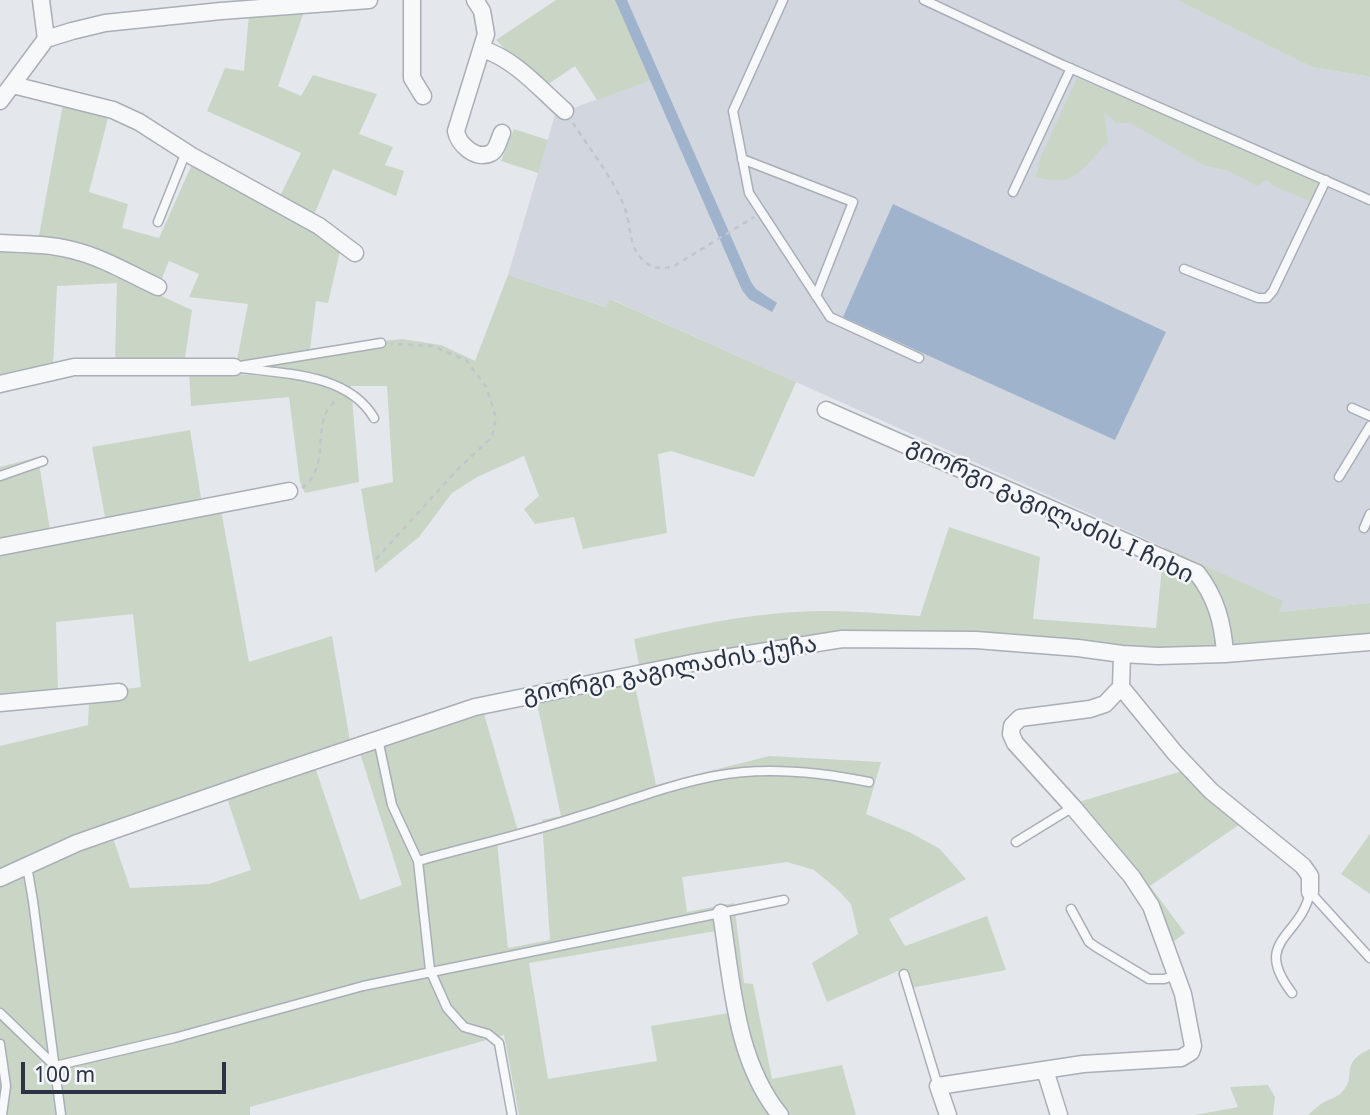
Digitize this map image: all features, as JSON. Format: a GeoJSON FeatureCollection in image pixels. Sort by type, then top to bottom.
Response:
{"type":"FeatureCollection","features":[{"type":"Feature","properties":{"kind":"street"},"geometry":{"type":"LineString","coordinates":[[41,0],[46,39]]}},
{"type":"Feature","properties":{"kind":"street"},"geometry":{"type":"LineString","coordinates":[[0,101],[46,39],[104,23],[369,0]]}},
{"type":"Feature","properties":{"kind":"street"},"geometry":{"type":"LineString","coordinates":[[412,0],[412,78],[423,96]]}},
{"type":"Feature","properties":{"kind":"street"},"geometry":{"type":"LineString","coordinates":[[475,0],[485,22],[486,34],[456,131],[465,148],[484,155],[492,153],[502,133]]}},
{"type":"Feature","properties":{"kind":"street"},"geometry":{"type":"LineString","coordinates":[[482,49],[494,52],[510,62],[565,111]]}},
{"type":"Feature","properties":{"kind":"street"},"geometry":{"type":"LineString","coordinates":[[13,85],[113,110],[139,122],[186,152],[319,226],[355,253]]}},
{"type":"Feature","properties":{"kind":"street"},"geometry":{"type":"LineString","coordinates":[[0,243],[43,245],[72,250],[96,258],[158,287]]}},
{"type":"Feature","properties":{"kind":"street"},"geometry":{"type":"LineString","coordinates":[[0,384],[74,367],[234,367]]}},
{"type":"Feature","properties":{"kind":"street","name":"გიორგი გაგილაძის I ჩიხი"},"geometry":{"type":"LineString","coordinates":[[826,410],[1197,573],[1211,590],[1224,639],[1225,654]]}},
{"type":"Feature","properties":{"kind":"street"},"geometry":{"type":"LineString","coordinates":[[0,547],[289,491]]}},
{"type":"Feature","properties":{"kind":"street","name":"გიორგი გაგილაძის ქუჩა"},"geometry":{"type":"LineString","coordinates":[[0,878],[77,843],[475,707],[692,663],[842,639],[976,640],[1122,654],[1225,654],[1370,642]]}},
{"type":"Feature","properties":{"kind":"street"},"geometry":{"type":"LineString","coordinates":[[1122,654],[1121,687],[1175,753],[1211,791],[1303,866],[1310,876],[1310,892]]}},
{"type":"Feature","properties":{"kind":"street"},"geometry":{"type":"LineString","coordinates":[[948,1115],[937,1086],[1083,1065],[1181,1058],[1187,1056],[1193,1046],[1176,975],[1152,906],[1132,877],[1010,734],[1012,726],[1020,718],[1090,709],[1105,704],[1121,687]]}},
{"type":"Feature","properties":{"kind":"street"},"geometry":{"type":"LineString","coordinates":[[0,703],[119,692]]}},
{"type":"Feature","properties":{"kind":"street"},"geometry":{"type":"LineString","coordinates":[[721,913],[741,1034],[757,1079],[780,1115]]}},
{"type":"Feature","properties":{"kind":"street"},"geometry":{"type":"LineString","coordinates":[[1045,1070],[1059,1115]]}},
{"type":"Feature","properties":{"kind":"lane"},"geometry":{"type":"LineString","coordinates":[[783,0],[733,111],[749,193],[830,317],[919,358]]}},
{"type":"Feature","properties":{"kind":"lane"},"geometry":{"type":"LineString","coordinates":[[924,0],[1370,200]]}},
{"type":"Feature","properties":{"kind":"lane"},"geometry":{"type":"LineString","coordinates":[[1013,192],[1071,68]]}},
{"type":"Feature","properties":{"kind":"lane"},"geometry":{"type":"LineString","coordinates":[[158,222],[186,152]]}},
{"type":"Feature","properties":{"kind":"lane"},"geometry":{"type":"LineString","coordinates":[[743,159],[853,202],[816,296]]}},
{"type":"Feature","properties":{"kind":"lane"},"geometry":{"type":"LineString","coordinates":[[1184,269],[1258,298],[1267,298],[1273,291],[1326,180]]}},
{"type":"Feature","properties":{"kind":"lane"},"geometry":{"type":"LineString","coordinates":[[234,367],[381,343]]}},
{"type":"Feature","properties":{"kind":"lane"},"geometry":{"type":"LineString","coordinates":[[234,367],[318,380],[351,392],[367,406],[374,418]]}},
{"type":"Feature","properties":{"kind":"lane"},"geometry":{"type":"LineString","coordinates":[[1352,408],[1370,416]]}},
{"type":"Feature","properties":{"kind":"lane"},"geometry":{"type":"LineString","coordinates":[[1339,477],[1370,426]]}},
{"type":"Feature","properties":{"kind":"lane"},"geometry":{"type":"LineString","coordinates":[[0,475],[43,461]]}},
{"type":"Feature","properties":{"kind":"lane"},"geometry":{"type":"LineString","coordinates":[[1364,528],[1370,514]]}},
{"type":"Feature","properties":{"kind":"lane"},"geometry":{"type":"LineString","coordinates":[[378,739],[391,805],[418,861],[430,970],[447,1008],[464,1027],[488,1034],[499,1043],[512,1115]]}},
{"type":"Feature","properties":{"kind":"lane"},"geometry":{"type":"LineString","coordinates":[[418,861],[576,818],[715,776],[772,772],[828,774],[869,782]]}},
{"type":"Feature","properties":{"kind":"lane"},"geometry":{"type":"LineString","coordinates":[[1016,842],[1073,807]]}},
{"type":"Feature","properties":{"kind":"lane"},"geometry":{"type":"LineString","coordinates":[[27,866],[61,1115]]}},
{"type":"Feature","properties":{"kind":"lane"},"geometry":{"type":"LineString","coordinates":[[1292,993],[1281,979],[1275,953],[1301,915],[1310,892],[1370,958]]}},
{"type":"Feature","properties":{"kind":"lane"},"geometry":{"type":"LineString","coordinates":[[55,1066],[174,1038],[430,970],[784,900]]}},
{"type":"Feature","properties":{"kind":"lane"},"geometry":{"type":"LineString","coordinates":[[1071,909],[1088,942],[1149,979],[1164,979],[1176,975]]}},
{"type":"Feature","properties":{"kind":"lane"},"geometry":{"type":"LineString","coordinates":[[905,974],[937,1086]]}},
{"type":"Feature","properties":{"kind":"lane"},"geometry":{"type":"LineString","coordinates":[[0,1013],[55,1066]]}},
{"type":"Feature","properties":{"kind":"lane"},"geometry":{"type":"LineString","coordinates":[[0,1044],[6,1086],[2,1115]]}},
{"type":"Feature","properties":{"kind":"path"},"geometry":{"type":"LineString","coordinates":[[565,111],[624,206],[633,246],[640,258],[651,266],[663,269],[674,266],[762,213]]}},
{"type":"Feature","properties":{"kind":"path"},"geometry":{"type":"LineString","coordinates":[[376,559],[457,470],[492,437],[496,418],[487,388],[466,360],[432,346],[381,343]]}},
{"type":"Feature","properties":{"kind":"path"},"geometry":{"type":"LineString","coordinates":[[289,491],[304,488],[313,477],[321,458],[325,414],[337,398],[351,392]]}},
{"type":"Feature","properties":{"kind":"shaded area"},"geometry":{"type":"Polygon","coordinates":[[[626,0],[1177,0],[1312,67],[1370,77],[1370,603],[1279,612],[1284,601],[611,299],[607,307],[508,275],[555,115],[659,76],[626,0]]]}},
{"type":"Feature","properties":{"kind":"green space"},"geometry":{"type":"Polygon","coordinates":[[[556,0],[626,0],[659,77],[597,100],[575,66],[544,87],[496,40],[556,0]]]}},
{"type":"Feature","properties":{"kind":"green space"},"geometry":{"type":"Polygon","coordinates":[[[1177,0],[1370,0],[1370,77],[1312,67],[1177,0]]]}},
{"type":"Feature","properties":{"kind":"green space"},"geometry":{"type":"Polygon","coordinates":[[[305,9],[278,86],[301,96],[313,75],[377,94],[359,134],[393,147],[385,165],[404,171],[396,196],[333,169],[314,215],[279,198],[301,153],[207,111],[225,68],[244,71],[249,14],[305,9]]]}},
{"type":"Feature","properties":{"kind":"green space"},"geometry":{"type":"Polygon","coordinates":[[[1077,78],[1323,179],[1310,201],[1266,180],[1257,186],[1229,171],[1204,165],[1130,123],[1117,123],[1104,112],[1108,142],[1085,167],[1070,178],[1061,180],[1036,177],[1040,159],[1077,78]]]}},
{"type":"Feature","properties":{"kind":"green space"},"geometry":{"type":"Polygon","coordinates":[[[63,104],[109,114],[89,192],[128,204],[122,228],[159,238],[193,162],[341,247],[328,303],[316,301],[310,349],[402,339],[441,345],[475,361],[508,275],[606,307],[610,299],[796,382],[754,477],[671,451],[658,454],[667,533],[583,549],[574,517],[535,524],[524,509],[539,496],[524,456],[477,477],[452,493],[419,537],[375,573],[361,489],[393,482],[387,386],[351,386],[359,482],[305,493],[300,482],[289,397],[191,406],[189,371],[266,376],[270,364],[237,360],[248,304],[189,297],[199,274],[169,261],[160,283],[38,241],[63,104]]]}},
{"type":"Feature","properties":{"kind":"green space"},"geometry":{"type":"Polygon","coordinates":[[[514,129],[548,140],[538,173],[501,161],[514,129]]]}},
{"type":"Feature","properties":{"kind":"green space"},"geometry":{"type":"Polygon","coordinates":[[[0,252],[39,254],[85,261],[192,310],[185,358],[115,361],[117,283],[57,286],[53,367],[0,380],[0,252]]]}},
{"type":"Feature","properties":{"kind":"green space"},"geometry":{"type":"Polygon","coordinates":[[[190,430],[202,504],[106,522],[92,447],[190,430]]]}},
{"type":"Feature","properties":{"kind":"green space"},"geometry":{"type":"Polygon","coordinates":[[[38,457],[50,530],[0,542],[0,467],[38,457]]]}},
{"type":"Feature","properties":{"kind":"green space"},"geometry":{"type":"Polygon","coordinates":[[[221,510],[249,662],[332,636],[350,741],[0,872],[0,746],[88,725],[89,702],[123,700],[126,689],[141,687],[133,614],[56,622],[58,692],[0,697],[0,551],[221,510]]]}},
{"type":"Feature","properties":{"kind":"green space"},"geometry":{"type":"Polygon","coordinates":[[[949,527],[1040,557],[1033,619],[1156,628],[1164,547],[1284,601],[1279,612],[1370,603],[1370,635],[1209,649],[1129,649],[906,632],[844,633],[640,669],[634,639],[704,624],[752,616],[824,611],[920,616],[949,527]]]}},
{"type":"Feature","properties":{"kind":"green space"},"geometry":{"type":"Polygon","coordinates":[[[634,681],[656,785],[769,756],[881,762],[866,814],[909,832],[940,849],[966,879],[889,919],[905,946],[987,916],[1006,970],[905,989],[898,971],[827,1002],[812,963],[858,934],[851,904],[837,889],[814,870],[787,862],[682,877],[687,912],[734,903],[744,983],[753,984],[772,1079],[842,1065],[856,1115],[519,1115],[504,1035],[250,1107],[250,1115],[0,1115],[0,886],[113,838],[130,888],[209,884],[251,870],[227,798],[315,767],[360,900],[402,885],[359,750],[484,714],[520,838],[497,842],[508,948],[550,940],[542,820],[561,816],[537,703],[634,681]],[[716,931],[529,963],[548,1079],[657,1061],[651,1026],[729,1013],[716,931]]]}},
{"type":"Feature","properties":{"kind":"green space"},"geometry":{"type":"Polygon","coordinates":[[[1186,770],[1243,822],[1150,886],[1185,933],[1169,945],[1075,803],[1186,770]]]}},
{"type":"Feature","properties":{"kind":"green space"},"geometry":{"type":"Polygon","coordinates":[[[1370,834],[1370,894],[1341,874],[1370,834]]]}},
{"type":"Feature","properties":{"kind":"green space"},"geometry":{"type":"Polygon","coordinates":[[[1370,1049],[1370,1115],[1308,1115],[1341,1093],[1346,1087],[1354,1060],[1370,1049]]]}},
{"type":"Feature","properties":{"kind":"green space"},"geometry":{"type":"Polygon","coordinates":[[[1268,1085],[1275,1097],[1273,1115],[1195,1115],[1238,1107],[1230,1087],[1268,1085]]]}},
{"type":"Feature","properties":{"kind":"water"},"geometry":{"type":"Polygon","coordinates":[[[615,0],[627,0],[751,282],[756,289],[777,303],[772,312],[749,299],[742,290],[615,0]]]}},
{"type":"Feature","properties":{"kind":"water"},"geometry":{"type":"Polygon","coordinates":[[[893,204],[1166,332],[1115,440],[843,317],[893,204]]]}}]}
